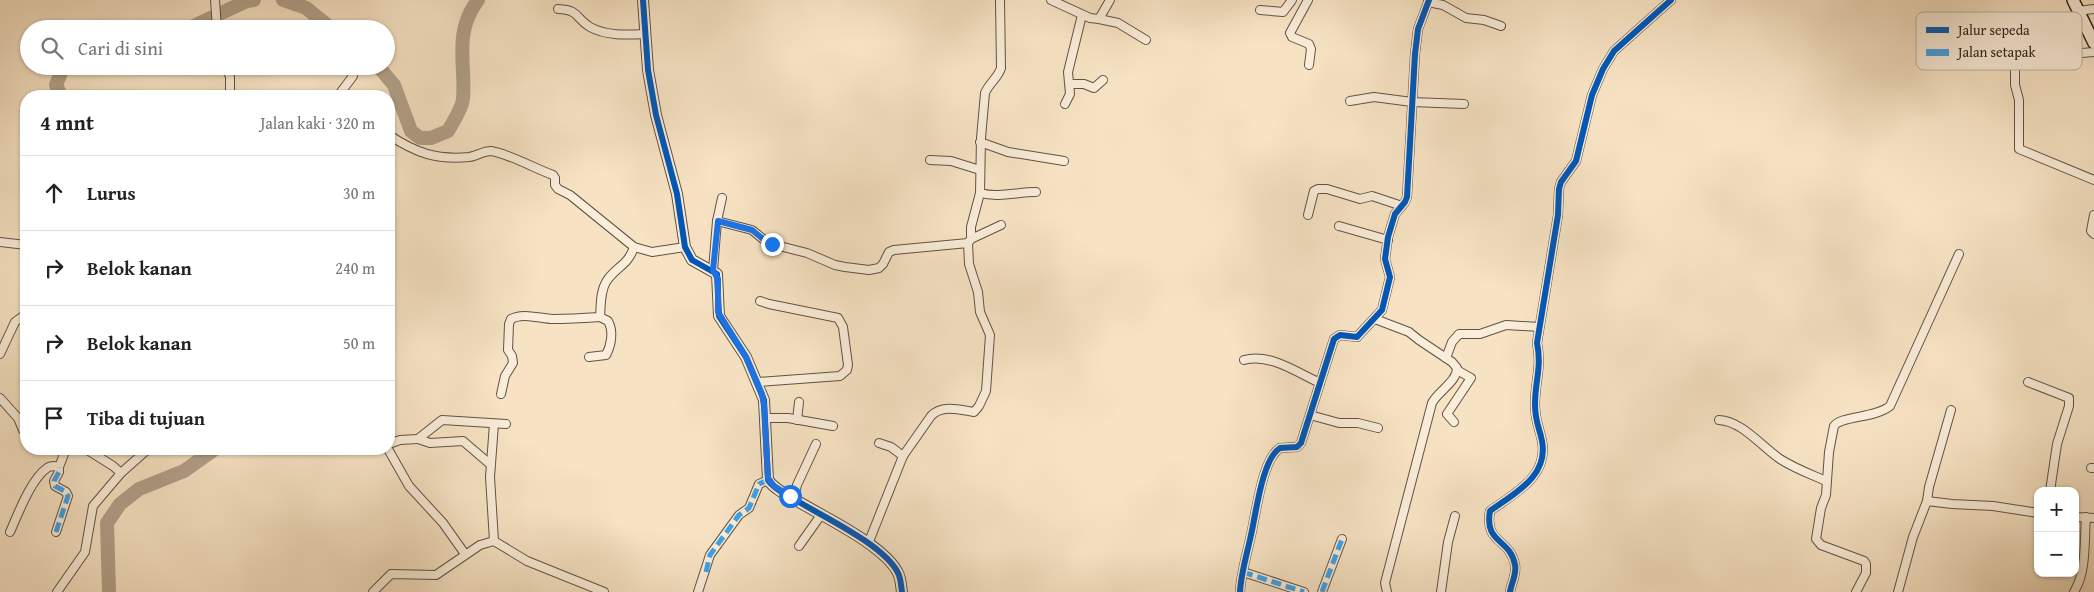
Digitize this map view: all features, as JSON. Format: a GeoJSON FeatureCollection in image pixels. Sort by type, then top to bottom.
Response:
{"type":"FeatureCollection","features":[{"type":"Feature","properties":{"kind":"main road"},"geometry":{"type":"LineString","coordinates":[[2082,18],[2094,43]]}},
{"type":"Feature","properties":{"kind":"street"},"geometry":{"type":"LineString","coordinates":[[215,0],[217,20]]}},
{"type":"Feature","properties":{"kind":"street"},"geometry":{"type":"LineString","coordinates":[[643,0],[644,34],[654,106],[673,178],[685,248],[692,260],[713,270]]}},
{"type":"Feature","properties":{"kind":"street"},"geometry":{"type":"LineString","coordinates":[[868,544],[902,456],[934,412],[953,409],[974,412],[986,391],[990,335],[980,312],[978,292],[969,264],[969,241],[980,193],[980,142],[985,93],[988,86],[999,74],[1001,68],[1000,0]]}},
{"type":"Feature","properties":{"kind":"street"},"geometry":{"type":"LineString","coordinates":[[1051,0],[1082,14],[1118,23],[1146,40]]}},
{"type":"Feature","properties":{"kind":"street"},"geometry":{"type":"LineString","coordinates":[[1100,19],[1110,0]]}},
{"type":"Feature","properties":{"kind":"street"},"geometry":{"type":"LineString","coordinates":[[1260,10],[1283,12],[1292,0]]}},
{"type":"Feature","properties":{"kind":"street"},"geometry":{"type":"LineString","coordinates":[[1308,0],[1290,34],[1309,44],[1311,49],[1309,65]]}},
{"type":"Feature","properties":{"kind":"street"},"geometry":{"type":"LineString","coordinates":[[1510,592],[1516,566],[1506,547],[1493,536],[1488,523],[1490,511],[1524,488],[1541,463],[1542,441],[1535,417],[1535,392],[1540,363],[1537,343],[1558,215],[1559,189],[1561,182],[1576,161],[1592,95],[1614,51],[1671,0]]}},
{"type":"Feature","properties":{"kind":"street"},"geometry":{"type":"LineString","coordinates":[[1240,592],[1257,500],[1266,471],[1277,450],[1299,445],[1334,339],[1340,335],[1357,337],[1375,319],[1383,306],[1390,277],[1384,259],[1388,240],[1396,214],[1407,197],[1418,29],[1429,1],[1442,5],[1466,18],[1484,20],[1501,26]]}},
{"type":"Feature","properties":{"kind":"street"},"geometry":{"type":"LineString","coordinates":[[2076,5],[2094,9]]}},
{"type":"Feature","properties":{"kind":"street"},"geometry":{"type":"LineString","coordinates":[[558,9],[574,11],[590,27],[596,29],[619,35],[644,34]]}},
{"type":"Feature","properties":{"kind":"street"},"geometry":{"type":"LineString","coordinates":[[1065,104],[1070,94],[1068,72],[1082,14]]}},
{"type":"Feature","properties":{"kind":"street"},"geometry":{"type":"LineString","coordinates":[[2015,70],[2015,85],[2019,100],[2019,149],[2094,180]]}},
{"type":"Feature","properties":{"kind":"street"},"geometry":{"type":"LineString","coordinates":[[229,75],[230,90]]}},
{"type":"Feature","properties":{"kind":"street"},"geometry":{"type":"LineString","coordinates":[[342,90],[353,76]]}},
{"type":"Feature","properties":{"kind":"street"},"geometry":{"type":"LineString","coordinates":[[1070,84],[1084,84],[1094,88],[1103,80]]}},
{"type":"Feature","properties":{"kind":"street"},"geometry":{"type":"LineString","coordinates":[[1350,101],[1374,97],[1412,102],[1464,104]]}},
{"type":"Feature","properties":{"kind":"street"},"geometry":{"type":"LineString","coordinates":[[395,142],[433,157],[471,157],[485,152],[494,152],[553,175],[556,178],[556,187],[572,197],[634,247],[652,252],[685,248]]}},
{"type":"Feature","properties":{"kind":"street"},"geometry":{"type":"LineString","coordinates":[[980,142],[1008,152],[1064,161]]}},
{"type":"Feature","properties":{"kind":"street"},"geometry":{"type":"LineString","coordinates":[[930,160],[952,161],[980,170]]}},
{"type":"Feature","properties":{"kind":"street"},"geometry":{"type":"LineString","coordinates":[[1308,215],[1314,191],[1318,189],[1327,189],[1357,198],[1372,196],[1402,206]]}},
{"type":"Feature","properties":{"kind":"street"},"geometry":{"type":"LineString","coordinates":[[980,193],[1004,196],[1015,192],[1036,192]]}},
{"type":"Feature","properties":{"kind":"street"},"geometry":{"type":"LineString","coordinates":[[722,198],[713,270],[718,279],[718,306],[720,316],[746,357],[764,400],[768,480],[794,499],[868,544],[894,568],[900,578],[902,592]]}},
{"type":"Feature","properties":{"kind":"street"},"geometry":{"type":"LineString","coordinates":[[2094,214],[2091,231],[2094,234]]}},
{"type":"Feature","properties":{"kind":"street"},"geometry":{"type":"LineString","coordinates":[[718,221],[752,230],[768,243],[807,253],[835,266],[869,270],[879,268],[889,252],[894,250],[969,241],[1001,225]]}},
{"type":"Feature","properties":{"kind":"street"},"geometry":{"type":"LineString","coordinates":[[1339,226],[1388,240]]}},
{"type":"Feature","properties":{"kind":"street"},"geometry":{"type":"LineString","coordinates":[[0,242],[20,244]]}},
{"type":"Feature","properties":{"kind":"street"},"geometry":{"type":"LineString","coordinates":[[600,318],[600,301],[606,282],[629,260],[634,247]]}},
{"type":"Feature","properties":{"kind":"street"},"geometry":{"type":"LineString","coordinates":[[1856,592],[1866,573],[1864,561],[1820,545],[1816,539],[1821,508],[1826,494],[1826,481],[1835,424],[1841,420],[1878,413],[1890,406],[1959,254]]}},
{"type":"Feature","properties":{"kind":"street"},"geometry":{"type":"LineString","coordinates":[[757,382],[840,376],[847,370],[843,328],[838,318],[760,301]]}},
{"type":"Feature","properties":{"kind":"street"},"geometry":{"type":"LineString","coordinates":[[501,394],[506,376],[513,363],[513,358],[508,350],[509,324],[517,316],[540,316],[553,319],[600,318],[608,321],[612,328],[606,355],[589,357]]}},
{"type":"Feature","properties":{"kind":"street"},"geometry":{"type":"LineString","coordinates":[[0,354],[15,322],[20,318]]}},
{"type":"Feature","properties":{"kind":"street"},"geometry":{"type":"LineString","coordinates":[[1375,319],[1409,332],[1457,365],[1455,376],[1432,403],[1386,583],[1387,592]]}},
{"type":"Feature","properties":{"kind":"street"},"geometry":{"type":"LineString","coordinates":[[1446,358],[1452,342],[1458,334],[1480,334],[1506,325],[1539,327]]}},
{"type":"Feature","properties":{"kind":"street"},"geometry":{"type":"LineString","coordinates":[[1244,360],[1260,357],[1270,360],[1320,383]]}},
{"type":"Feature","properties":{"kind":"street"},"geometry":{"type":"LineString","coordinates":[[1454,422],[1447,414],[1471,378],[1457,370]]}},
{"type":"Feature","properties":{"kind":"street"},"geometry":{"type":"LineString","coordinates":[[2028,382],[2069,398],[2057,444],[2051,487]]}},
{"type":"Feature","properties":{"kind":"street"},"geometry":{"type":"LineString","coordinates":[[0,398],[10,407],[20,423]]}},
{"type":"Feature","properties":{"kind":"street"},"geometry":{"type":"LineString","coordinates":[[797,420],[799,402]]}},
{"type":"Feature","properties":{"kind":"street"},"geometry":{"type":"LineString","coordinates":[[1898,592],[1912,537],[1927,501],[1929,487],[1951,410]]}},
{"type":"Feature","properties":{"kind":"street"},"geometry":{"type":"LineString","coordinates":[[1310,415],[1339,423],[1358,423],[1378,428]]}},
{"type":"Feature","properties":{"kind":"street"},"geometry":{"type":"LineString","coordinates":[[765,418],[797,420],[833,426]]}},
{"type":"Feature","properties":{"kind":"street"},"geometry":{"type":"LineString","coordinates":[[418,439],[442,420],[506,424]]}},
{"type":"Feature","properties":{"kind":"street"},"geometry":{"type":"LineString","coordinates":[[1719,420],[1726,420],[1742,430],[1782,461],[1826,481]]}},
{"type":"Feature","properties":{"kind":"street"},"geometry":{"type":"LineString","coordinates":[[494,424],[490,477],[494,541]]}},
{"type":"Feature","properties":{"kind":"street"},"geometry":{"type":"LineString","coordinates":[[395,442],[418,439],[430,442],[463,441],[491,464]]}},
{"type":"Feature","properties":{"kind":"street"},"geometry":{"type":"LineString","coordinates":[[879,443],[891,447],[902,456]]}},
{"type":"Feature","properties":{"kind":"street"},"geometry":{"type":"LineString","coordinates":[[794,499],[816,444]]}},
{"type":"Feature","properties":{"kind":"street"},"geometry":{"type":"LineString","coordinates":[[56,532],[68,496],[66,492],[55,486],[54,482],[64,455]]}},
{"type":"Feature","properties":{"kind":"street"},"geometry":{"type":"LineString","coordinates":[[96,455],[113,466],[121,474]]}},
{"type":"Feature","properties":{"kind":"street"},"geometry":{"type":"LineString","coordinates":[[57,592],[85,552],[93,506],[121,474],[142,455]]}},
{"type":"Feature","properties":{"kind":"street"},"geometry":{"type":"LineString","coordinates":[[391,455],[409,486],[443,523],[465,554]]}},
{"type":"Feature","properties":{"kind":"street"},"geometry":{"type":"LineString","coordinates":[[10,532],[35,482],[47,468],[52,466],[59,467]]}},
{"type":"Feature","properties":{"kind":"street"},"geometry":{"type":"LineString","coordinates":[[698,592],[710,556],[739,515],[749,508],[759,484],[768,480]]}},
{"type":"Feature","properties":{"kind":"street"},"geometry":{"type":"LineString","coordinates":[[1927,501],[1993,506],[2034,512]]}},
{"type":"Feature","properties":{"kind":"street"},"geometry":{"type":"LineString","coordinates":[[799,546],[822,515]]}},
{"type":"Feature","properties":{"kind":"street"},"geometry":{"type":"LineString","coordinates":[[1441,592],[1448,542],[1454,516]]}},
{"type":"Feature","properties":{"kind":"street"},"geometry":{"type":"LineString","coordinates":[[2074,592],[2082,570],[2090,517]]}},
{"type":"Feature","properties":{"kind":"street"},"geometry":{"type":"LineString","coordinates":[[1322,592],[1342,539]]}},
{"type":"Feature","properties":{"kind":"street"},"geometry":{"type":"LineString","coordinates":[[373,592],[392,574],[436,575],[480,545],[494,541],[527,561],[604,592]]}},
{"type":"Feature","properties":{"kind":"street"},"geometry":{"type":"LineString","coordinates":[[1243,572],[1304,592]]}},
{"type":"Feature","properties":{"kind":"waterway"},"geometry":{"type":"LineString","coordinates":[[206,20],[247,1],[254,0]]}},
{"type":"Feature","properties":{"kind":"waterway"},"geometry":{"type":"LineString","coordinates":[[283,0],[306,8],[321,20]]}},
{"type":"Feature","properties":{"kind":"waterway"},"geometry":{"type":"LineString","coordinates":[[386,75],[394,85],[411,131],[420,138],[431,138],[448,131],[463,99],[463,36],[470,12],[478,0]]}},
{"type":"Feature","properties":{"kind":"waterway"},"geometry":{"type":"LineString","coordinates":[[58,90],[56,85],[60,75]]}},
{"type":"Feature","properties":{"kind":"waterway"},"geometry":{"type":"LineString","coordinates":[[109,592],[107,523],[120,504],[139,489],[184,471],[207,455]]}},
{"type":"Feature","properties":{"kind":"marked path"},"geometry":{"type":"LineString","coordinates":[[56,532],[68,496],[66,492],[55,486],[54,481],[59,472],[59,467]]}},
{"type":"Feature","properties":{"kind":"marked path"},"geometry":{"type":"LineString","coordinates":[[706,572],[710,555],[739,515],[749,508],[759,484],[768,480]]}},
{"type":"Feature","properties":{"kind":"marked path"},"geometry":{"type":"LineString","coordinates":[[1322,592],[1342,539]]}},
{"type":"Feature","properties":{"kind":"marked path"},"geometry":{"type":"LineString","coordinates":[[1243,572],[1304,592]]}},
{"type":"Feature","properties":{"kind":"cycle path"},"geometry":{"type":"LineString","coordinates":[[643,0],[648,70],[656,115],[677,194],[685,247],[692,260],[717,274],[719,316],[746,357],[764,400],[768,480],[774,487],[854,533],[881,553],[898,573],[902,592]]}},
{"type":"Feature","properties":{"kind":"cycle path"},"geometry":{"type":"LineString","coordinates":[[1240,592],[1258,501],[1269,463],[1280,448],[1297,447],[1301,443],[1334,339],[1340,335],[1357,337],[1382,310],[1390,277],[1385,259],[1388,237],[1395,214],[1407,197],[1415,54],[1418,29],[1429,0]]}},
{"type":"Feature","properties":{"kind":"cycle path"},"geometry":{"type":"LineString","coordinates":[[1510,592],[1515,575],[1515,565],[1508,550],[1491,530],[1489,522],[1490,511],[1527,483],[1540,465],[1543,454],[1535,410],[1539,367],[1537,343],[1558,215],[1559,189],[1561,182],[1576,161],[1592,95],[1603,69],[1614,51],[1671,0]]}},
{"type":"Feature","properties":{"kind":"route"},"geometry":{"type":"LineString","coordinates":[[772,244],[764,241],[752,230],[718,221],[713,270],[717,274],[718,279],[718,312],[746,357],[764,400],[768,478],[774,486],[790,496]]}}]}
